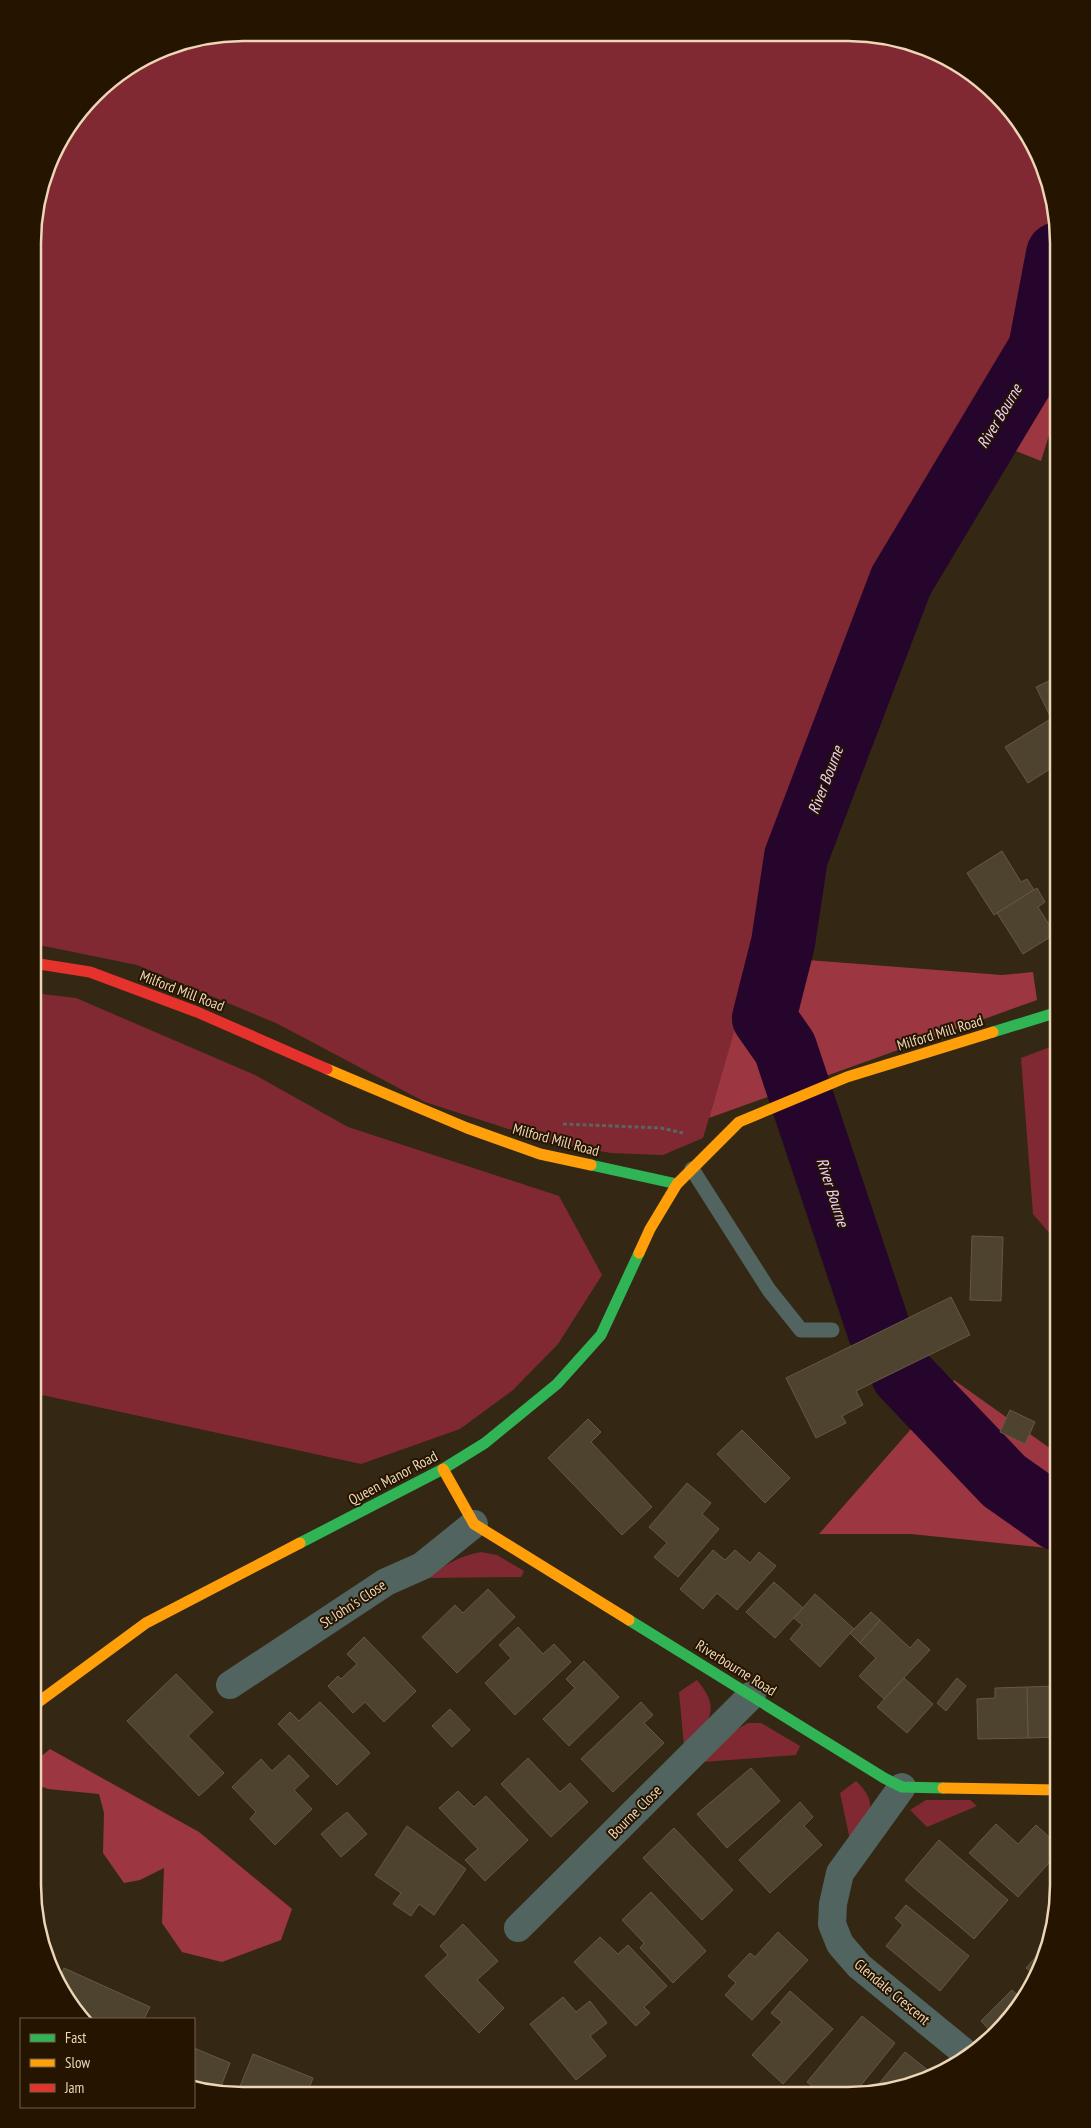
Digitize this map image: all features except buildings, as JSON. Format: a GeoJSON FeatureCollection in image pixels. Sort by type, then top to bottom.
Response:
{"type":"FeatureCollection","features":[{"type":"Feature","properties":{"kind":"street","name":"Milford Mill Road"},"geometry":{"type":"LineString","coordinates":[[41,964],[90,972],[197,1012],[382,1094],[467,1128],[540,1154],[677,1184],[739,1122],[847,1077],[1050,1014]]}},
{"type":"Feature","properties":{"kind":"street","name":"Queen Manor Road"},"geometry":{"type":"LineString","coordinates":[[41,1700],[146,1624],[443,1469],[485,1442],[557,1384],[601,1334],[650,1229],[677,1184]]}},
{"type":"Feature","properties":{"kind":"street","name":"Riverbourne Road"},"geometry":{"type":"LineString","coordinates":[[443,1469],[474,1524],[884,1778],[902,1787],[1050,1790]]}},
{"type":"Feature","properties":{"kind":"street","name":"St John's Close"},"geometry":{"type":"LineString","coordinates":[[230,1684],[386,1582],[422,1566],[474,1524]]}},
{"type":"Feature","properties":{"kind":"street","name":"Bourne Close"},"geometry":{"type":"LineString","coordinates":[[518,1928],[752,1695]]}},
{"type":"Feature","properties":{"kind":"street","name":"Glendale Crescent"},"geometry":{"type":"LineString","coordinates":[[902,1787],[840,1873],[833,1904],[832,1924],[840,1944],[859,1966],[963,2051]]}},
{"type":"Feature","properties":{"kind":"lane"},"geometry":{"type":"LineString","coordinates":[[692,1169],[768,1290],[801,1330],[832,1330]]}},
{"type":"Feature","properties":{"kind":"shaded area"},"geometry":{"type":"Polygon","coordinates":[[[243,41],[848,41],[887,45],[913,52],[949,68],[991,100],[1023,142],[1039,178],[1046,204],[1050,247],[1020,331],[844,661],[703,1138],[663,1155],[611,1153],[549,1142],[425,1102],[278,1024],[137,965],[41,945],[41,243],[45,204],[52,178],[68,142],[100,100],[131,75],[154,62],[191,48],[217,43],[243,41]]]}},
{"type":"Feature","properties":{"kind":"shaded area"},"geometry":{"type":"Polygon","coordinates":[[[1050,247],[1050,432],[1041,461],[966,431],[1020,331],[1050,247]]]}},
{"type":"Feature","properties":{"kind":"shaded area"},"geometry":{"type":"Polygon","coordinates":[[[756,956],[1002,975],[1033,972],[1037,1000],[709,1118],[756,956]]]}},
{"type":"Feature","properties":{"kind":"shaded area"},"geometry":{"type":"Polygon","coordinates":[[[41,994],[76,998],[255,1075],[348,1127],[559,1196],[602,1275],[558,1344],[513,1390],[460,1429],[361,1464],[41,1395],[41,994]]]}},
{"type":"Feature","properties":{"kind":"shaded area"},"geometry":{"type":"Polygon","coordinates":[[[1050,1047],[1050,1234],[1033,1214],[1021,1058],[1050,1047]]]}},
{"type":"Feature","properties":{"kind":"shaded area"},"geometry":{"type":"Polygon","coordinates":[[[954,1380],[1050,1448],[1050,1548],[911,1534],[819,1534],[954,1380]]]}},
{"type":"Feature","properties":{"kind":"shaded area"},"geometry":{"type":"Polygon","coordinates":[[[481,1552],[497,1555],[524,1571],[521,1577],[427,1578],[452,1562],[481,1552]]]}},
{"type":"Feature","properties":{"kind":"shaded area"},"geometry":{"type":"Polygon","coordinates":[[[697,1680],[705,1690],[709,1700],[710,1715],[701,1730],[684,1746],[679,1692],[697,1680]]]}},
{"type":"Feature","properties":{"kind":"shaded area"},"geometry":{"type":"Polygon","coordinates":[[[748,1723],[761,1723],[800,1746],[796,1755],[702,1762],[732,1732],[748,1723]]]}},
{"type":"Feature","properties":{"kind":"shaded area"},"geometry":{"type":"Polygon","coordinates":[[[50,1749],[199,1832],[292,1909],[281,1940],[222,1962],[182,1952],[162,1923],[164,1868],[140,1880],[124,1883],[103,1853],[104,1813],[99,1794],[48,1789],[41,1786],[41,1756],[50,1749]]]}},
{"type":"Feature","properties":{"kind":"shaded area"},"geometry":{"type":"Polygon","coordinates":[[[856,1781],[864,1789],[868,1797],[870,1811],[867,1818],[850,1840],[840,1793],[856,1781]]]}},
{"type":"Feature","properties":{"kind":"shaded area"},"geometry":{"type":"Polygon","coordinates":[[[926,1800],[970,1800],[977,1806],[927,1827],[910,1810],[926,1800]]]}},
{"type":"Feature","properties":{"kind":"waterway","name":"River Bourne"},"geometry":{"type":"LineString","coordinates":[[879,1330],[785,1048],[764,1018],[783,943],[796,857],[901,581],[1040,349],[1050,296]]}},
{"type":"Feature","properties":{"kind":"waterway","name":"River Bourne"},"geometry":{"type":"LineString","coordinates":[[903,1375],[1004,1481],[1050,1513]]}},
{"type":"Feature","properties":{"kind":"traffic: fast"},"geometry":{"type":"LineString","coordinates":[[993,1032],[1050,1014]]}},
{"type":"Feature","properties":{"kind":"traffic: fast"},"geometry":{"type":"LineString","coordinates":[[591,1165],[677,1184]]}},
{"type":"Feature","properties":{"kind":"traffic: fast"},"geometry":{"type":"LineString","coordinates":[[300,1543],[443,1469],[485,1443],[557,1384],[601,1335],[639,1253]]}},
{"type":"Feature","properties":{"kind":"traffic: fast"},"geometry":{"type":"LineString","coordinates":[[629,1620],[884,1778],[902,1787],[943,1788]]}},
{"type":"Feature","properties":{"kind":"traffic: slow"},"geometry":{"type":"LineString","coordinates":[[639,1253],[650,1229],[677,1184],[739,1122],[847,1077],[993,1032]]}},
{"type":"Feature","properties":{"kind":"traffic: slow"},"geometry":{"type":"LineString","coordinates":[[327,1069],[467,1128],[540,1154],[591,1165]]}},
{"type":"Feature","properties":{"kind":"traffic: slow"},"geometry":{"type":"LineString","coordinates":[[443,1469],[474,1524],[629,1620]]}},
{"type":"Feature","properties":{"kind":"traffic: slow"},"geometry":{"type":"LineString","coordinates":[[41,1700],[146,1623],[300,1543]]}},
{"type":"Feature","properties":{"kind":"traffic: slow"},"geometry":{"type":"LineString","coordinates":[[943,1788],[1050,1790]]}},
{"type":"Feature","properties":{"kind":"traffic: jam"},"geometry":{"type":"LineString","coordinates":[[41,964],[90,972],[197,1012],[327,1069]]}}]}
